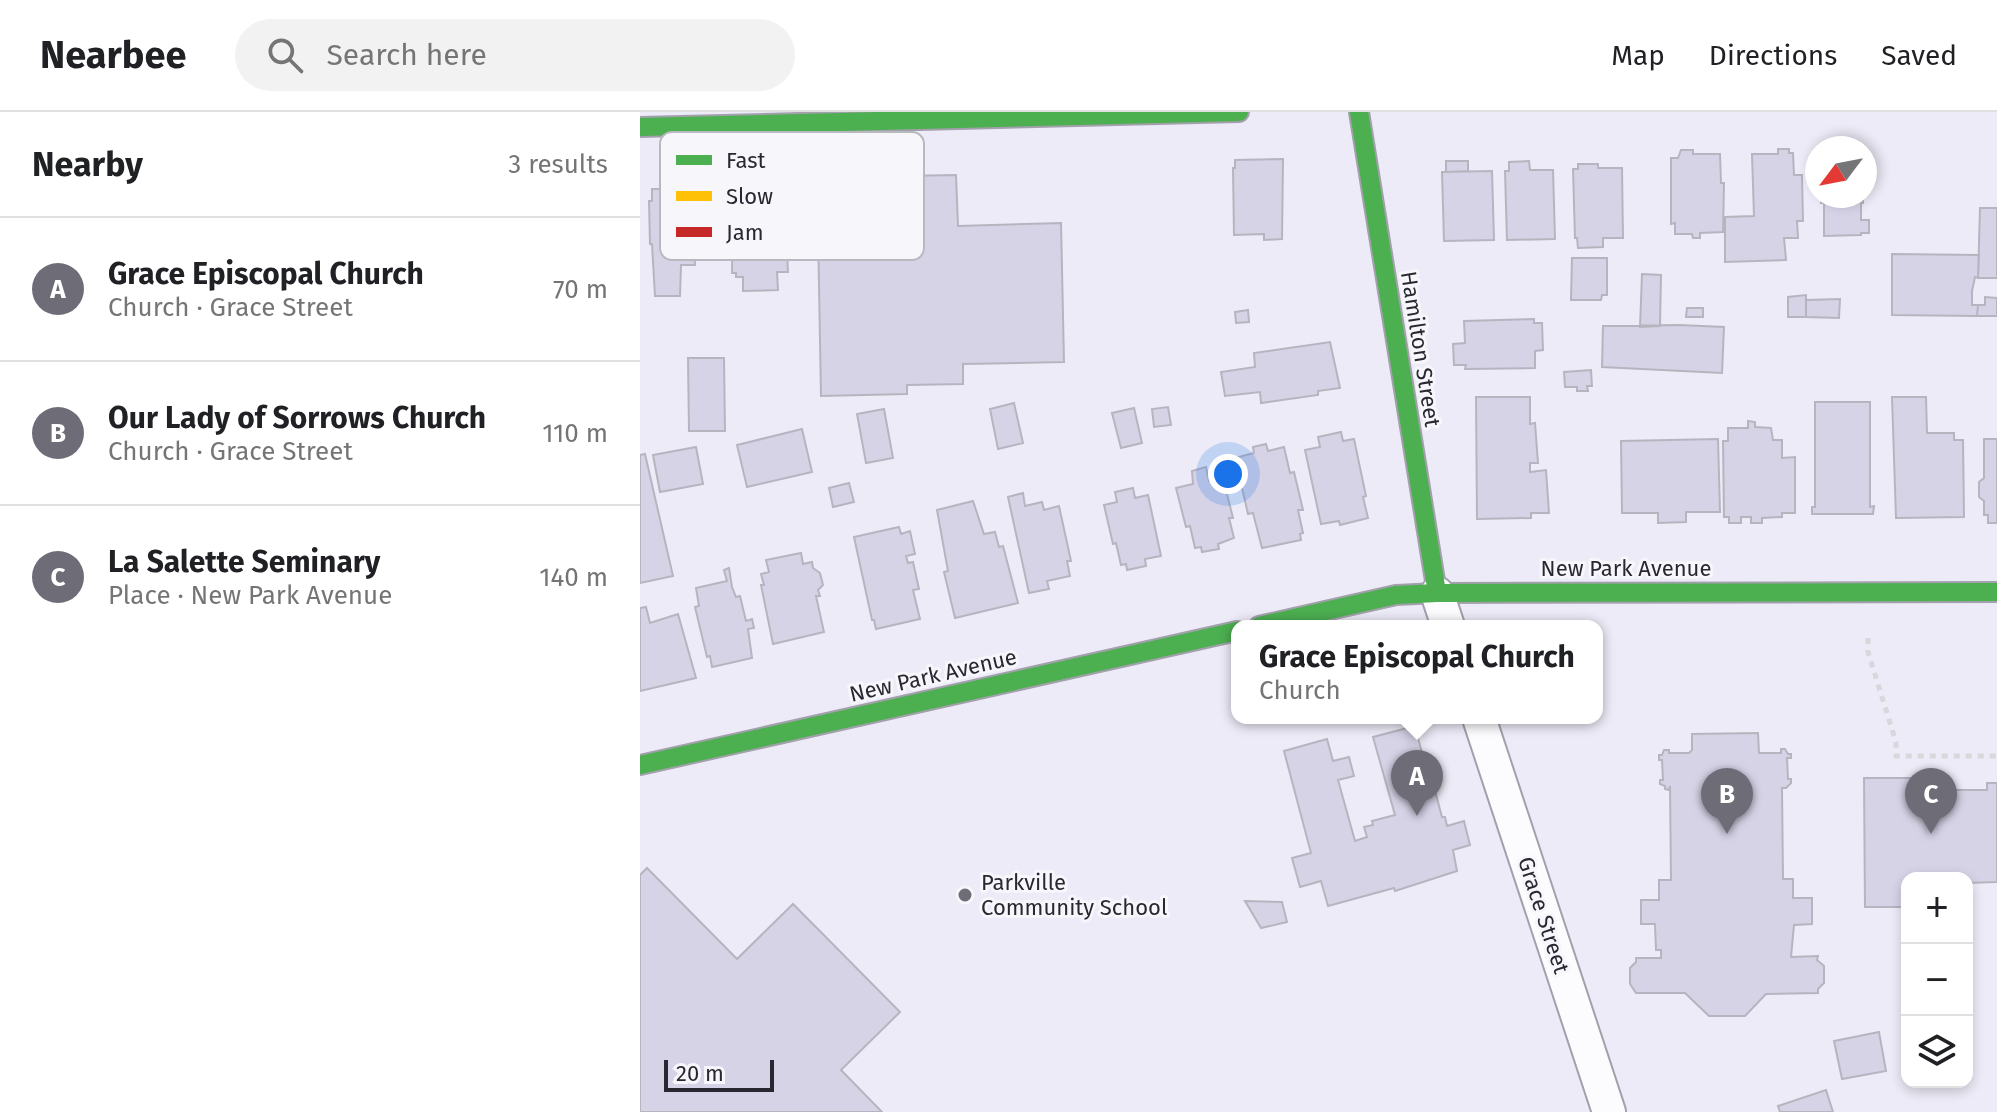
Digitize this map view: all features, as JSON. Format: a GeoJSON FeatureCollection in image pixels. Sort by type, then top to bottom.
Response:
{"type":"FeatureCollection","features":[{"type":"Feature","properties":{"kind":"main road"},"geometry":{"type":"LineString","coordinates":[[640,127],[1239,112]]}},
{"type":"Feature","properties":{"kind":"main road","name":"Hamilton Street"},"geometry":{"type":"LineString","coordinates":[[1359,112],[1437,593]]}},
{"type":"Feature","properties":{"kind":"main road","name":"New Park Avenue"},"geometry":{"type":"LineString","coordinates":[[1286,620],[1396,595],[1437,593],[1997,592]]}},
{"type":"Feature","properties":{"kind":"main road","name":"New Park Avenue"},"geometry":{"type":"LineString","coordinates":[[640,765],[1231,632]]}},
{"type":"Feature","properties":{"kind":"street"},"geometry":{"type":"LineString","coordinates":[[1437,593],[1446,620]]}},
{"type":"Feature","properties":{"kind":"street","name":"Grace Street"},"geometry":{"type":"LineString","coordinates":[[1481,724],[1609,1112]]}},
{"type":"Feature","properties":{"kind":"path"},"geometry":{"type":"LineString","coordinates":[[1868,638],[1868,652],[1896,742],[1896,756],[1997,756]]}},
{"type":"Feature","properties":{"kind":"building"},"geometry":{"type":"Polygon","coordinates":[[[1778,149],[1789,149],[1789,153],[1793,153],[1794,175],[1802,175],[1803,221],[1797,221],[1798,238],[1784,238],[1786,260],[1725,262],[1725,217],[1754,216],[1752,154],[1778,154],[1778,149]]]}},
{"type":"Feature","properties":{"kind":"building"},"geometry":{"type":"Polygon","coordinates":[[[1681,150],[1693,150],[1693,154],[1720,154],[1721,183],[1724,183],[1723,232],[1700,233],[1700,238],[1693,238],[1692,234],[1675,234],[1675,223],[1671,224],[1671,158],[1678,158],[1681,150]]]}},
{"type":"Feature","properties":{"kind":"building"},"geometry":{"type":"Polygon","coordinates":[[[1283,159],[1282,239],[1264,240],[1264,234],[1234,235],[1235,160],[1283,159]]]}},
{"type":"Feature","properties":{"kind":"building"},"geometry":{"type":"Polygon","coordinates":[[[1446,161],[1468,161],[1468,171],[1446,172],[1446,161]]]}},
{"type":"Feature","properties":{"kind":"building"},"geometry":{"type":"Polygon","coordinates":[[[1529,161],[1530,170],[1553,170],[1555,239],[1507,240],[1505,171],[1509,171],[1509,162],[1529,161]]]}},
{"type":"Feature","properties":{"kind":"building"},"geometry":{"type":"Polygon","coordinates":[[[1578,164],[1622,168],[1623,238],[1603,238],[1603,247],[1578,248],[1573,169],[1578,169],[1578,164]]]}},
{"type":"Feature","properties":{"kind":"building"},"geometry":{"type":"Polygon","coordinates":[[[1492,171],[1494,240],[1444,241],[1442,172],[1492,171]]]}},
{"type":"Feature","properties":{"kind":"building"},"geometry":{"type":"Polygon","coordinates":[[[956,175],[958,226],[1061,223],[1064,362],[963,364],[963,384],[907,385],[907,394],[821,396],[819,260],[924,260],[924,176],[956,175]]]}},
{"type":"Feature","properties":{"kind":"building"},"geometry":{"type":"Polygon","coordinates":[[[652,189],[660,189],[660,260],[695,260],[695,265],[681,265],[680,296],[655,296],[650,244],[649,201],[652,201],[652,189]]]}},
{"type":"Feature","properties":{"kind":"building"},"geometry":{"type":"Polygon","coordinates":[[[1824,208],[1861,208],[1861,220],[1869,220],[1869,233],[1824,236],[1824,208]]]}},
{"type":"Feature","properties":{"kind":"building"},"geometry":{"type":"Polygon","coordinates":[[[1980,208],[1997,208],[1997,278],[1978,278],[1980,208]]]}},
{"type":"Feature","properties":{"kind":"building"},"geometry":{"type":"Polygon","coordinates":[[[1892,254],[1979,255],[1978,278],[1975,277],[1972,291],[1972,305],[1978,305],[1977,316],[1892,315],[1892,254]]]}},
{"type":"Feature","properties":{"kind":"building"},"geometry":{"type":"Polygon","coordinates":[[[1572,258],[1607,258],[1607,295],[1602,295],[1601,300],[1571,300],[1572,258]]]}},
{"type":"Feature","properties":{"kind":"building"},"geometry":{"type":"Polygon","coordinates":[[[732,260],[787,260],[788,272],[777,272],[778,290],[743,291],[743,277],[732,273],[732,260]]]}},
{"type":"Feature","properties":{"kind":"building"},"geometry":{"type":"Polygon","coordinates":[[[1642,274],[1661,275],[1660,326],[1640,327],[1642,274]]]}},
{"type":"Feature","properties":{"kind":"building"},"geometry":{"type":"Polygon","coordinates":[[[1806,295],[1806,317],[1788,317],[1788,297],[1806,295]]]}},
{"type":"Feature","properties":{"kind":"building"},"geometry":{"type":"Polygon","coordinates":[[[1985,297],[1997,298],[1997,316],[1977,316],[1978,305],[1985,305],[1985,297]]]}},
{"type":"Feature","properties":{"kind":"building"},"geometry":{"type":"Polygon","coordinates":[[[1840,299],[1839,318],[1806,317],[1806,300],[1840,299]]]}},
{"type":"Feature","properties":{"kind":"building"},"geometry":{"type":"Polygon","coordinates":[[[1687,308],[1703,308],[1703,317],[1686,317],[1687,308]]]}},
{"type":"Feature","properties":{"kind":"building"},"geometry":{"type":"Polygon","coordinates":[[[1248,310],[1249,322],[1236,323],[1235,312],[1248,310]]]}},
{"type":"Feature","properties":{"kind":"building"},"geometry":{"type":"Polygon","coordinates":[[[1534,319],[1534,323],[1542,323],[1543,350],[1535,351],[1535,368],[1465,369],[1466,365],[1454,365],[1453,344],[1465,343],[1464,321],[1534,319]]]}},
{"type":"Feature","properties":{"kind":"building"},"geometry":{"type":"Polygon","coordinates":[[[1603,326],[1724,327],[1722,373],[1602,367],[1603,326]]]}},
{"type":"Feature","properties":{"kind":"building"},"geometry":{"type":"Polygon","coordinates":[[[1330,342],[1340,388],[1318,391],[1318,395],[1261,403],[1260,392],[1225,396],[1221,372],[1255,367],[1254,353],[1330,342]]]}},
{"type":"Feature","properties":{"kind":"building"},"geometry":{"type":"Polygon","coordinates":[[[688,358],[724,358],[725,431],[689,431],[688,358]]]}},
{"type":"Feature","properties":{"kind":"building"},"geometry":{"type":"Polygon","coordinates":[[[1591,370],[1592,386],[1587,386],[1588,391],[1565,387],[1564,372],[1591,370]]]}},
{"type":"Feature","properties":{"kind":"building"},"geometry":{"type":"Polygon","coordinates":[[[1476,397],[1530,397],[1530,424],[1535,423],[1538,463],[1530,463],[1530,472],[1546,470],[1549,513],[1531,513],[1531,518],[1477,519],[1476,397]]]}},
{"type":"Feature","properties":{"kind":"building"},"geometry":{"type":"Polygon","coordinates":[[[1892,397],[1926,397],[1927,433],[1954,433],[1954,440],[1963,440],[1964,517],[1896,518],[1892,397]]]}},
{"type":"Feature","properties":{"kind":"building"},"geometry":{"type":"Polygon","coordinates":[[[1815,402],[1870,402],[1870,507],[1874,506],[1873,514],[1812,514],[1812,507],[1815,507],[1815,402]]]}},
{"type":"Feature","properties":{"kind":"building"},"geometry":{"type":"Polygon","coordinates":[[[1014,403],[1023,443],[998,449],[990,409],[1014,403]]]}},
{"type":"Feature","properties":{"kind":"building"},"geometry":{"type":"Polygon","coordinates":[[[1168,407],[1171,425],[1154,427],[1152,409],[1168,407]]]}},
{"type":"Feature","properties":{"kind":"building"},"geometry":{"type":"Polygon","coordinates":[[[1134,408],[1142,443],[1121,448],[1112,413],[1134,408]]]}},
{"type":"Feature","properties":{"kind":"building"},"geometry":{"type":"Polygon","coordinates":[[[884,409],[893,458],[866,463],[857,414],[884,409]]]}},
{"type":"Feature","properties":{"kind":"building"},"geometry":{"type":"Polygon","coordinates":[[[1748,421],[1755,422],[1755,427],[1771,428],[1773,440],[1782,440],[1782,458],[1795,457],[1795,513],[1762,518],[1762,523],[1751,523],[1751,517],[1741,517],[1741,523],[1729,523],[1729,517],[1724,517],[1723,441],[1728,441],[1728,428],[1748,428],[1748,421]]]}},
{"type":"Feature","properties":{"kind":"building"},"geometry":{"type":"Polygon","coordinates":[[[802,429],[812,472],[747,487],[737,445],[802,429]]]}},
{"type":"Feature","properties":{"kind":"building"},"geometry":{"type":"Polygon","coordinates":[[[1341,432],[1343,441],[1354,439],[1368,518],[1340,525],[1339,521],[1321,524],[1305,450],[1320,447],[1318,437],[1341,432]]]}},
{"type":"Feature","properties":{"kind":"building"},"geometry":{"type":"Polygon","coordinates":[[[1718,439],[1720,512],[1686,512],[1686,522],[1658,523],[1658,513],[1622,513],[1621,441],[1718,439]]]}},
{"type":"Feature","properties":{"kind":"building"},"geometry":{"type":"Polygon","coordinates":[[[1984,439],[1997,439],[1997,523],[1988,523],[1988,515],[1984,515],[1984,501],[1979,497],[1979,482],[1984,478],[1984,439]]]}},
{"type":"Feature","properties":{"kind":"building"},"geometry":{"type":"Polygon","coordinates":[[[1266,444],[1268,451],[1284,447],[1303,510],[1298,510],[1303,533],[1300,534],[1301,540],[1262,548],[1253,513],[1248,514],[1235,458],[1254,453],[1253,447],[1266,444]]]}},
{"type":"Feature","properties":{"kind":"building"},"geometry":{"type":"Polygon","coordinates":[[[696,447],[703,484],[660,492],[653,455],[696,447]]]}},
{"type":"Feature","properties":{"kind":"building"},"geometry":{"type":"Polygon","coordinates":[[[645,454],[673,576],[640,583],[640,455],[645,454]]]}},
{"type":"Feature","properties":{"kind":"building"},"geometry":{"type":"Polygon","coordinates":[[[1206,467],[1209,481],[1223,478],[1233,518],[1229,518],[1234,538],[1218,544],[1219,549],[1202,552],[1201,547],[1195,548],[1190,526],[1186,527],[1176,488],[1193,484],[1192,471],[1206,467]]]}},
{"type":"Feature","properties":{"kind":"building"},"geometry":{"type":"Polygon","coordinates":[[[849,483],[854,502],[833,507],[829,488],[849,483]]]}},
{"type":"Feature","properties":{"kind":"building"},"geometry":{"type":"Polygon","coordinates":[[[1133,488],[1135,498],[1148,495],[1161,556],[1145,559],[1146,566],[1127,570],[1126,564],[1121,565],[1116,543],[1113,544],[1104,505],[1117,502],[1115,492],[1133,488]]]}},
{"type":"Feature","properties":{"kind":"building"},"geometry":{"type":"Polygon","coordinates":[[[1023,493],[1025,506],[1042,502],[1044,510],[1059,506],[1071,561],[1067,561],[1070,576],[1047,581],[1049,589],[1029,593],[1008,497],[1023,493]]]}},
{"type":"Feature","properties":{"kind":"building"},"geometry":{"type":"Polygon","coordinates":[[[973,501],[984,534],[995,532],[999,547],[1003,546],[1018,603],[955,618],[944,572],[948,571],[937,510],[973,501]]]}},
{"type":"Feature","properties":{"kind":"building"},"geometry":{"type":"Polygon","coordinates":[[[899,527],[901,534],[910,531],[915,554],[906,556],[908,563],[913,562],[919,589],[913,590],[920,619],[876,629],[854,537],[899,527]]]}},
{"type":"Feature","properties":{"kind":"building"},"geometry":{"type":"Polygon","coordinates":[[[801,553],[803,564],[812,562],[813,568],[820,573],[823,585],[818,590],[820,596],[816,596],[824,632],[773,644],[761,574],[769,572],[766,560],[801,553]]]}},
{"type":"Feature","properties":{"kind":"building"},"geometry":{"type":"Polygon","coordinates":[[[729,568],[732,587],[736,597],[740,596],[746,621],[752,619],[754,628],[748,629],[752,658],[712,667],[695,607],[699,606],[696,588],[727,581],[724,570],[729,568]]]}},
{"type":"Feature","properties":{"kind":"building"},"geometry":{"type":"Polygon","coordinates":[[[646,607],[650,623],[678,614],[696,678],[640,691],[640,608],[646,607]]]}},
{"type":"Feature","properties":{"kind":"building"},"geometry":{"type":"Polygon","coordinates":[[[1415,726],[1442,817],[1445,817],[1447,826],[1464,821],[1470,845],[1453,850],[1457,871],[1395,891],[1394,888],[1328,906],[1321,881],[1300,887],[1292,858],[1311,853],[1284,751],[1327,739],[1333,761],[1349,757],[1354,776],[1338,780],[1355,841],[1367,837],[1364,827],[1373,825],[1372,821],[1395,815],[1373,737],[1415,726]]]}},
{"type":"Feature","properties":{"kind":"building"},"geometry":{"type":"Polygon","coordinates":[[[1758,733],[1759,753],[1781,753],[1781,749],[1785,749],[1791,754],[1791,758],[1787,758],[1791,783],[1782,788],[1783,879],[1793,879],[1793,898],[1812,898],[1812,924],[1794,925],[1791,957],[1818,956],[1817,960],[1824,966],[1824,983],[1818,993],[1766,994],[1745,1016],[1709,1016],[1685,993],[1636,993],[1630,984],[1630,968],[1636,958],[1661,958],[1661,950],[1656,950],[1655,924],[1641,924],[1641,900],[1659,900],[1659,880],[1671,880],[1670,786],[1669,790],[1660,784],[1663,780],[1659,755],[1664,750],[1689,753],[1692,750],[1692,734],[1758,733]]]}},
{"type":"Feature","properties":{"kind":"building"},"geometry":{"type":"Polygon","coordinates":[[[1864,778],[1930,778],[1930,790],[1987,790],[1987,783],[1997,783],[1997,882],[1973,883],[1973,872],[1901,872],[1901,907],[1865,907],[1864,778]]]}},
{"type":"Feature","properties":{"kind":"building"},"geometry":{"type":"Polygon","coordinates":[[[647,868],[737,959],[793,904],[900,1012],[841,1070],[882,1112],[640,1112],[640,875],[647,868]]]}},
{"type":"Feature","properties":{"kind":"building"},"geometry":{"type":"Polygon","coordinates":[[[1245,901],[1282,902],[1287,922],[1261,928],[1245,901]]]}},
{"type":"Feature","properties":{"kind":"building"},"geometry":{"type":"Polygon","coordinates":[[[1879,1032],[1886,1071],[1842,1079],[1834,1041],[1879,1032]]]}},
{"type":"Feature","properties":{"kind":"building"},"geometry":{"type":"Polygon","coordinates":[[[1826,1090],[1833,1112],[1780,1112],[1778,1106],[1826,1090]]]}},
{"type":"Feature","properties":{"kind":"traffic: fast"},"geometry":{"type":"LineString","coordinates":[[640,127],[1239,112]]}},
{"type":"Feature","properties":{"kind":"traffic: fast"},"geometry":{"type":"LineString","coordinates":[[1359,112],[1437,593]]}},
{"type":"Feature","properties":{"kind":"traffic: fast"},"geometry":{"type":"LineString","coordinates":[[1286,620],[1396,595],[1437,593],[1997,592]]}},
{"type":"Feature","properties":{"kind":"traffic: fast"},"geometry":{"type":"LineString","coordinates":[[640,765],[1231,632]]}},
{"type":"Feature","properties":{"kind":"place","name":"Grace Episcopal Church"},"geometry":{"type":"Point","coordinates":[1417,816]}},
{"type":"Feature","properties":{"kind":"place","name":"Our Lady of Sorrows Church"},"geometry":{"type":"Point","coordinates":[1727,834]}},
{"type":"Feature","properties":{"kind":"place","name":"La Salette Seminary"},"geometry":{"type":"Point","coordinates":[1931,834]}},
{"type":"Feature","properties":{"kind":"place","name":"Parkville Community School"},"geometry":{"type":"Point","coordinates":[965,895]}}]}
